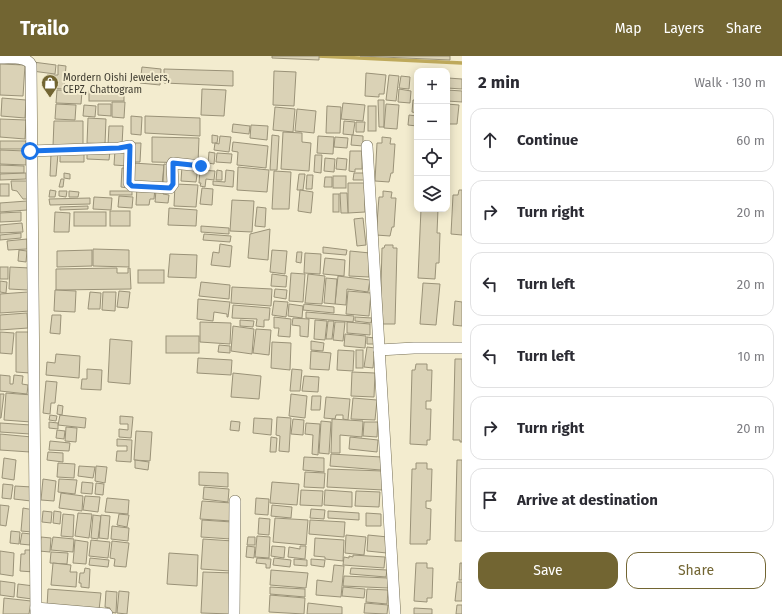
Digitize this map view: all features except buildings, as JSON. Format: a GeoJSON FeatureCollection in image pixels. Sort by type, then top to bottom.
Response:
{"type":"FeatureCollection","features":[{"type":"Feature","properties":{"kind":"street"},"geometry":{"type":"LineString","coordinates":[[0,58],[25,59],[31,65],[30,151],[36,611],[107,614]]}},
{"type":"Feature","properties":{"kind":"street"},"geometry":{"type":"LineString","coordinates":[[30,151],[119,148],[130,146],[129,183],[132,186],[170,188],[173,184],[173,163],[201,166]]}},
{"type":"Feature","properties":{"kind":"street"},"geometry":{"type":"LineString","coordinates":[[367,146],[395,614]]}},
{"type":"Feature","properties":{"kind":"street"},"geometry":{"type":"LineString","coordinates":[[379,350],[462,348]]}},
{"type":"Feature","properties":{"kind":"street"},"geometry":{"type":"LineString","coordinates":[[234,614],[235,501]]}},
{"type":"Feature","properties":{"kind":"waterway"},"geometry":{"type":"LineString","coordinates":[[318,56],[462,63]]}},
{"type":"Feature","properties":{"kind":"place","name":"Mordern Oishi Jewelers, CEPZ, Chattogram"},"geometry":{"type":"Point","coordinates":[50,98]}},
{"type":"Feature","properties":{"kind":"route"},"geometry":{"type":"LineString","coordinates":[[30,151],[119,148],[130,146],[129,183],[132,186],[170,188],[173,184],[173,163],[201,166]]}}]}
